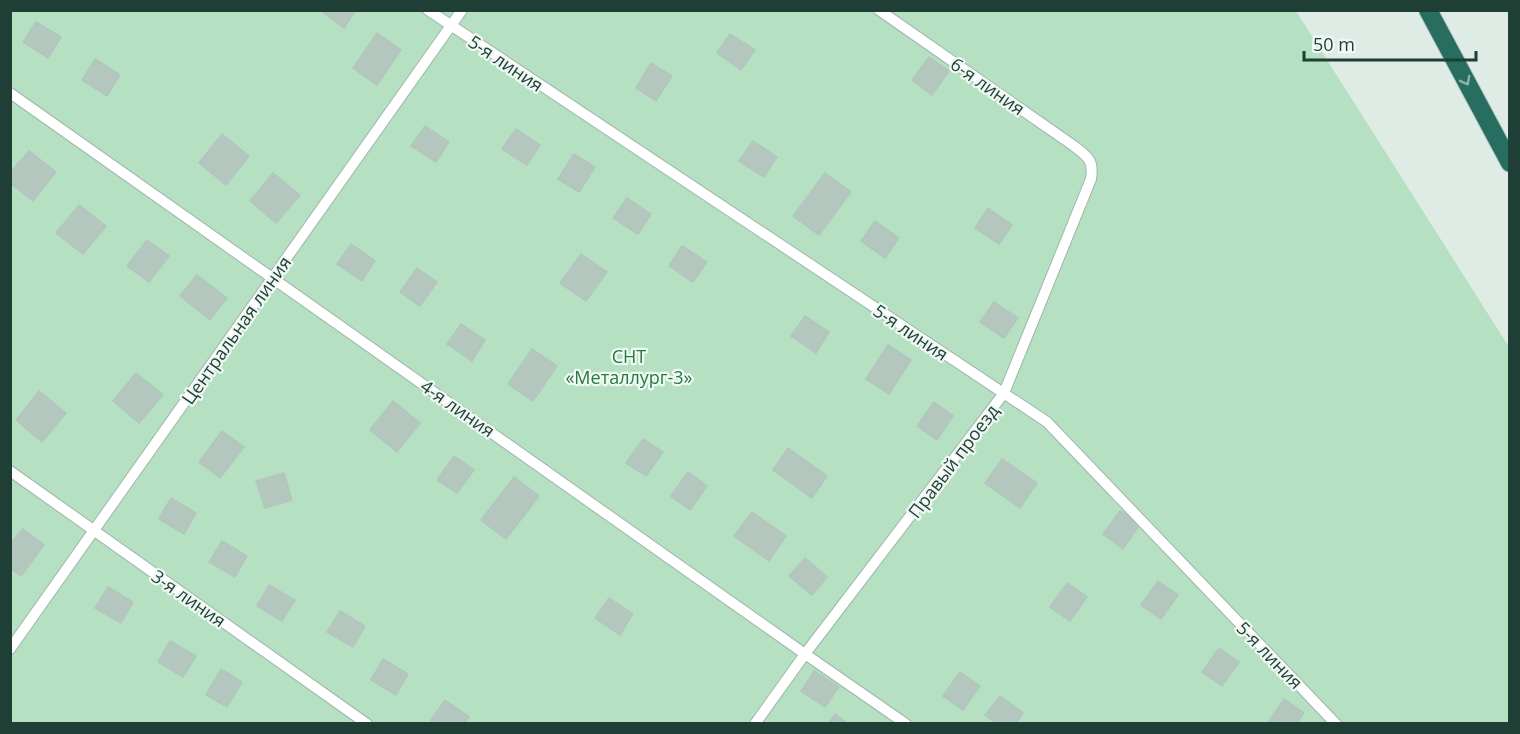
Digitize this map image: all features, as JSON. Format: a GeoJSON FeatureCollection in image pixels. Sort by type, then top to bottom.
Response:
{"type":"FeatureCollection","features":[{"type":"Feature","properties":{"kind":"highway"},"geometry":{"type":"LineString","coordinates":[[1428,10],[1509,163]]}},
{"type":"Feature","properties":{"kind":"lane","name":"5-я линия"},"geometry":{"type":"LineString","coordinates":[[428,10],[1047,422],[1336,723]]}},
{"type":"Feature","properties":{"kind":"lane","name":"Центральная линия"},"geometry":{"type":"LineString","coordinates":[[10,649],[462,10]]}},
{"type":"Feature","properties":{"kind":"lane","name":"6-я линия"},"geometry":{"type":"LineString","coordinates":[[879,10],[1074,146],[1088,157],[1093,167]]}},
{"type":"Feature","properties":{"kind":"lane","name":"4-я линия"},"geometry":{"type":"LineString","coordinates":[[10,93],[906,723]]}},
{"type":"Feature","properties":{"kind":"lane","name":"Правый проезд"},"geometry":{"type":"LineString","coordinates":[[755,723],[1004,393],[1091,179],[1093,167]]}},
{"type":"Feature","properties":{"kind":"lane","name":"3-я линия"},"geometry":{"type":"LineString","coordinates":[[10,471],[367,723]]}},
{"type":"Feature","properties":{"kind":"green space","name":"СНТ «Металлург-3»"},"geometry":{"type":"Polygon","coordinates":[[[10,11],[1296,11],[1509,347],[1509,723],[11,723],[10,11]]]}},
{"type":"Feature","properties":{"kind":"building"},"geometry":{"type":"Polygon","coordinates":[[[320,10],[356,10],[344,28],[320,10]]]}},
{"type":"Feature","properties":{"kind":"building"},"geometry":{"type":"Polygon","coordinates":[[[36,22],[61,37],[48,58],[23,42],[36,22]]]}},
{"type":"Feature","properties":{"kind":"building"},"geometry":{"type":"Polygon","coordinates":[[[377,33],[401,50],[377,85],[353,68],[377,33]]]}},
{"type":"Feature","properties":{"kind":"building"},"geometry":{"type":"Polygon","coordinates":[[[730,34],[755,50],[741,70],[717,53],[730,34]]]}},
{"type":"Feature","properties":{"kind":"building"},"geometry":{"type":"Polygon","coordinates":[[[929,57],[949,71],[932,95],[912,80],[929,57]]]}},
{"type":"Feature","properties":{"kind":"building"},"geometry":{"type":"Polygon","coordinates":[[[95,59],[120,75],[107,96],[82,80],[95,59]]]}},
{"type":"Feature","properties":{"kind":"building"},"geometry":{"type":"Polygon","coordinates":[[[651,63],[672,76],[656,101],[636,88],[651,63]]]}},
{"type":"Feature","properties":{"kind":"building"},"geometry":{"type":"Polygon","coordinates":[[[425,126],[449,142],[436,162],[411,146],[425,126]]]}},
{"type":"Feature","properties":{"kind":"building"},"geometry":{"type":"Polygon","coordinates":[[[516,129],[540,145],[527,165],[502,149],[516,129]]]}},
{"type":"Feature","properties":{"kind":"building"},"geometry":{"type":"Polygon","coordinates":[[[222,134],[249,156],[226,185],[199,163],[222,134]]]}},
{"type":"Feature","properties":{"kind":"building"},"geometry":{"type":"Polygon","coordinates":[[[753,141],[777,157],[764,177],[739,161],[753,141]]]}},
{"type":"Feature","properties":{"kind":"building"},"geometry":{"type":"Polygon","coordinates":[[[29,151],[56,172],[33,201],[10,183],[10,173],[29,151]]]}},
{"type":"Feature","properties":{"kind":"building"},"geometry":{"type":"Polygon","coordinates":[[[574,154],[595,167],[579,192],[558,179],[574,154]]]}},
{"type":"Feature","properties":{"kind":"building"},"geometry":{"type":"Polygon","coordinates":[[[273,173],[300,195],[276,223],[250,201],[273,173]]]}},
{"type":"Feature","properties":{"kind":"building"},"geometry":{"type":"Polygon","coordinates":[[[825,173],[851,192],[819,235],[793,216],[825,173]]]}},
{"type":"Feature","properties":{"kind":"building"},"geometry":{"type":"Polygon","coordinates":[[[627,198],[651,214],[638,234],[613,218],[627,198]]]}},
{"type":"Feature","properties":{"kind":"building"},"geometry":{"type":"Polygon","coordinates":[[[79,205],[106,226],[83,254],[56,233],[79,205]]]}},
{"type":"Feature","properties":{"kind":"building"},"geometry":{"type":"Polygon","coordinates":[[[988,208],[1012,225],[999,244],[975,228],[988,208]]]}},
{"type":"Feature","properties":{"kind":"building"},"geometry":{"type":"Polygon","coordinates":[[[875,221],[899,238],[885,258],[861,241],[875,221]]]}},
{"type":"Feature","properties":{"kind":"building"},"geometry":{"type":"Polygon","coordinates":[[[147,240],[169,256],[149,282],[127,266],[147,240]]]}},
{"type":"Feature","properties":{"kind":"building"},"geometry":{"type":"Polygon","coordinates":[[[351,244],[375,261],[362,281],[337,264],[351,244]]]}},
{"type":"Feature","properties":{"kind":"building"},"geometry":{"type":"Polygon","coordinates":[[[682,246],[707,262],[693,282],[669,266],[682,246]]]}},
{"type":"Feature","properties":{"kind":"building"},"geometry":{"type":"Polygon","coordinates":[[[581,254],[607,272],[586,301],[560,283],[581,254]]]}},
{"type":"Feature","properties":{"kind":"building"},"geometry":{"type":"Polygon","coordinates":[[[417,268],[437,282],[420,306],[400,292],[417,268]]]}},
{"type":"Feature","properties":{"kind":"building"},"geometry":{"type":"Polygon","coordinates":[[[197,275],[227,298],[210,320],[180,296],[197,275]]]}},
{"type":"Feature","properties":{"kind":"building"},"geometry":{"type":"Polygon","coordinates":[[[994,302],[1018,318],[1004,338],[980,322],[994,302]]]}},
{"type":"Feature","properties":{"kind":"building"},"geometry":{"type":"Polygon","coordinates":[[[805,316],[829,332],[816,353],[791,336],[805,316]]]}},
{"type":"Feature","properties":{"kind":"building"},"geometry":{"type":"Polygon","coordinates":[[[461,324],[485,340],[472,361],[447,344],[461,324]]]}},
{"type":"Feature","properties":{"kind":"building"},"geometry":{"type":"Polygon","coordinates":[[[888,345],[911,360],[889,394],[866,379],[888,345]]]}},
{"type":"Feature","properties":{"kind":"building"},"geometry":{"type":"Polygon","coordinates":[[[532,349],[557,366],[533,401],[508,384],[532,349]]]}},
{"type":"Feature","properties":{"kind":"building"},"geometry":{"type":"Polygon","coordinates":[[[136,373],[163,395],[139,423],[113,401],[136,373]]]}},
{"type":"Feature","properties":{"kind":"building"},"geometry":{"type":"Polygon","coordinates":[[[39,391],[66,413],[42,442],[16,420],[39,391]]]}},
{"type":"Feature","properties":{"kind":"building"},"geometry":{"type":"Polygon","coordinates":[[[393,401],[420,423],[397,452],[370,430],[393,401]]]}},
{"type":"Feature","properties":{"kind":"building"},"geometry":{"type":"Polygon","coordinates":[[[934,402],[953,416],[937,440],[917,426],[934,402]]]}},
{"type":"Feature","properties":{"kind":"building"},"geometry":{"type":"Polygon","coordinates":[[[222,431],[244,447],[220,478],[199,462],[222,431]]]}},
{"type":"Feature","properties":{"kind":"building"},"geometry":{"type":"Polygon","coordinates":[[[643,439],[663,452],[646,476],[626,463],[643,439]]]}},
{"type":"Feature","properties":{"kind":"building"},"geometry":{"type":"Polygon","coordinates":[[[788,448],[827,476],[812,498],[773,470],[788,448]]]}},
{"type":"Feature","properties":{"kind":"building"},"geometry":{"type":"Polygon","coordinates":[[[454,456],[474,470],[457,493],[437,480],[454,456]]]}},
{"type":"Feature","properties":{"kind":"building"},"geometry":{"type":"Polygon","coordinates":[[[1002,459],[1037,483],[1020,508],[985,483],[1002,459]]]}},
{"type":"Feature","properties":{"kind":"building"},"geometry":{"type":"Polygon","coordinates":[[[688,472],[707,486],[690,510],[671,496],[688,472]]]}},
{"type":"Feature","properties":{"kind":"building"},"geometry":{"type":"Polygon","coordinates":[[[284,473],[292,500],[265,508],[256,481],[284,473]]]}},
{"type":"Feature","properties":{"kind":"building"},"geometry":{"type":"Polygon","coordinates":[[[514,477],[539,496],[506,539],[481,520],[514,477]]]}},
{"type":"Feature","properties":{"kind":"building"},"geometry":{"type":"Polygon","coordinates":[[[171,498],[196,513],[184,534],[159,519],[171,498]]]}},
{"type":"Feature","properties":{"kind":"building"},"geometry":{"type":"Polygon","coordinates":[[[1120,511],[1140,524],[1123,549],[1103,534],[1120,511]]]}},
{"type":"Feature","properties":{"kind":"building"},"geometry":{"type":"Polygon","coordinates":[[[752,512],[786,536],[769,561],[734,536],[752,512]]]}},
{"type":"Feature","properties":{"kind":"building"},"geometry":{"type":"Polygon","coordinates":[[[23,529],[44,545],[21,576],[10,568],[10,544],[23,529]]]}},
{"type":"Feature","properties":{"kind":"building"},"geometry":{"type":"Polygon","coordinates":[[[222,541],[247,556],[235,577],[209,562],[222,541]]]}},
{"type":"Feature","properties":{"kind":"building"},"geometry":{"type":"Polygon","coordinates":[[[805,558],[827,577],[812,595],[789,576],[805,558]]]}},
{"type":"Feature","properties":{"kind":"building"},"geometry":{"type":"Polygon","coordinates":[[[1158,581],[1178,595],[1161,619],[1141,605],[1158,581]]]}},
{"type":"Feature","properties":{"kind":"building"},"geometry":{"type":"Polygon","coordinates":[[[1067,583],[1087,597],[1070,621],[1050,607],[1067,583]]]}},
{"type":"Feature","properties":{"kind":"building"},"geometry":{"type":"Polygon","coordinates":[[[269,585],[295,600],[282,621],[257,606],[269,585]]]}},
{"type":"Feature","properties":{"kind":"building"},"geometry":{"type":"Polygon","coordinates":[[[108,587],[133,602],[121,623],[95,608],[108,587]]]}},
{"type":"Feature","properties":{"kind":"building"},"geometry":{"type":"Polygon","coordinates":[[[609,598],[633,614],[620,635],[595,618],[609,598]]]}},
{"type":"Feature","properties":{"kind":"building"},"geometry":{"type":"Polygon","coordinates":[[[340,611],[365,626],[353,647],[327,632],[340,611]]]}},
{"type":"Feature","properties":{"kind":"building"},"geometry":{"type":"Polygon","coordinates":[[[170,641],[196,656],[183,677],[158,662],[170,641]]]}},
{"type":"Feature","properties":{"kind":"building"},"geometry":{"type":"Polygon","coordinates":[[[1219,648],[1239,662],[1222,686],[1202,672],[1219,648]]]}},
{"type":"Feature","properties":{"kind":"building"},"geometry":{"type":"Polygon","coordinates":[[[383,659],[408,674],[396,695],[371,680],[383,659]]]}},
{"type":"Feature","properties":{"kind":"building"},"geometry":{"type":"Polygon","coordinates":[[[221,669],[242,682],[227,707],[206,695],[221,669]]]}},
{"type":"Feature","properties":{"kind":"building"},"geometry":{"type":"Polygon","coordinates":[[[814,671],[839,687],[825,707],[801,691],[814,671]]]}},
{"type":"Feature","properties":{"kind":"building"},"geometry":{"type":"Polygon","coordinates":[[[960,672],[980,686],[963,710],[943,696],[960,672]]]}},
{"type":"Feature","properties":{"kind":"building"},"geometry":{"type":"Polygon","coordinates":[[[1000,696],[1023,713],[1016,724],[997,724],[985,715],[1000,696]]]}},
{"type":"Feature","properties":{"kind":"building"},"geometry":{"type":"Polygon","coordinates":[[[1284,699],[1304,713],[1296,724],[1267,724],[1284,699]]]}},
{"type":"Feature","properties":{"kind":"building"},"geometry":{"type":"Polygon","coordinates":[[[445,700],[469,717],[464,724],[436,724],[431,720],[445,700]]]}},
{"type":"Feature","properties":{"kind":"building"},"geometry":{"type":"Polygon","coordinates":[[[835,714],[848,724],[828,724],[835,714]]]}}]}
